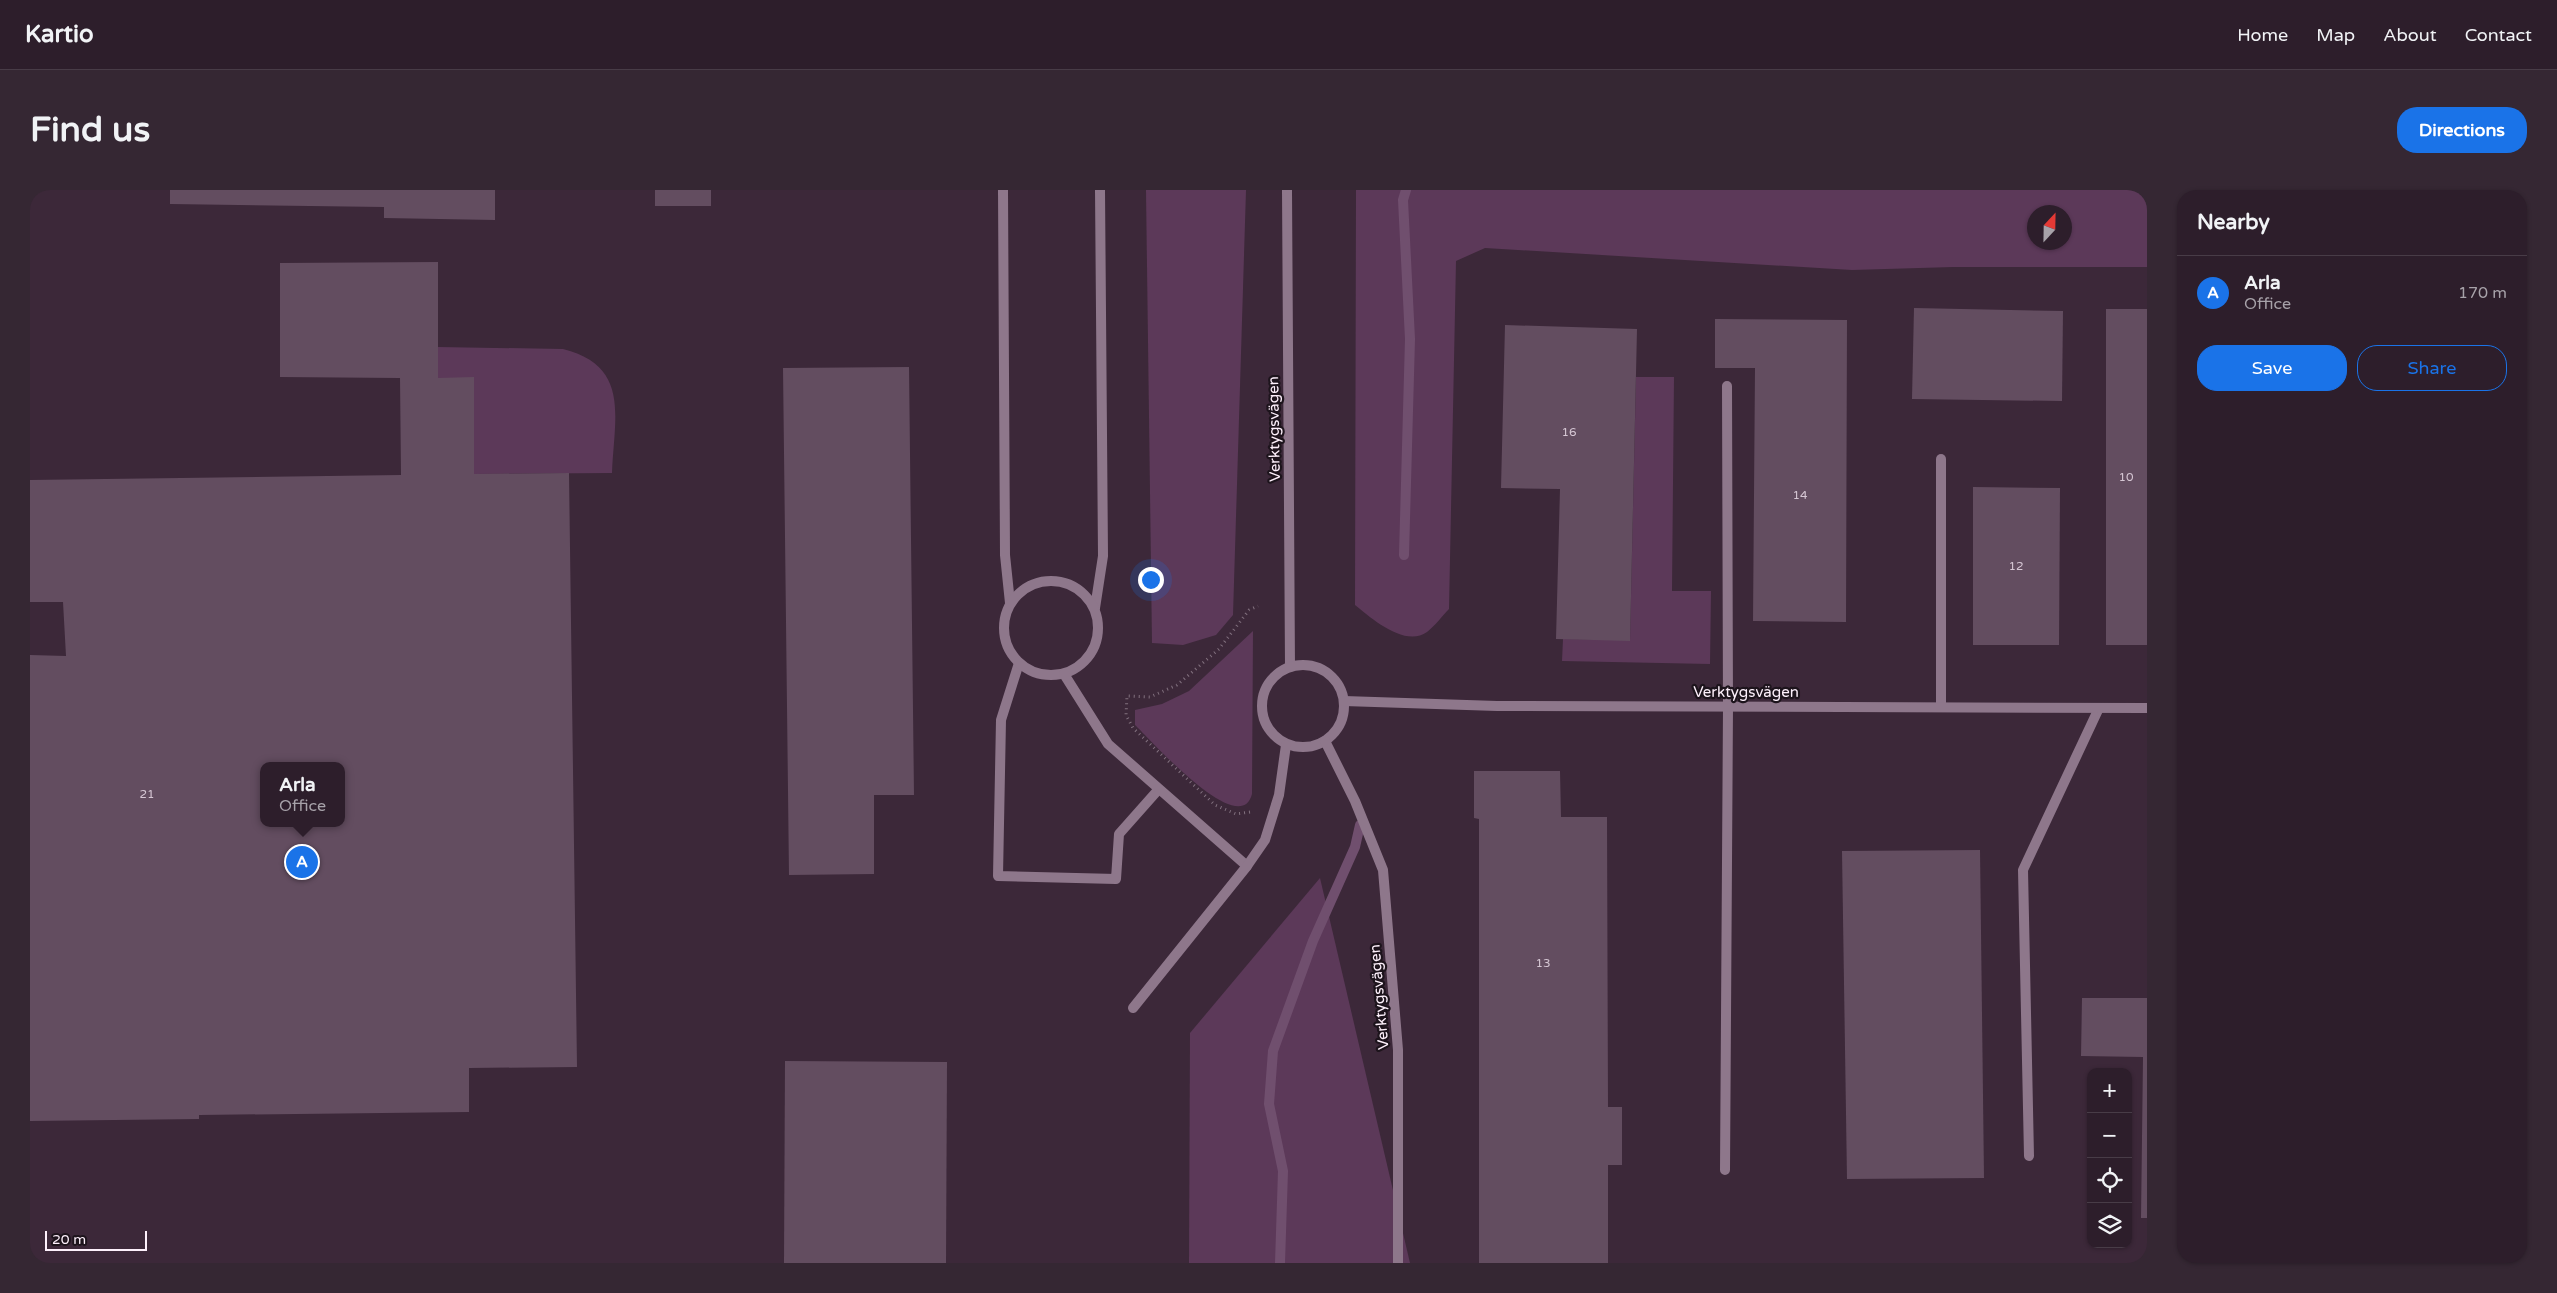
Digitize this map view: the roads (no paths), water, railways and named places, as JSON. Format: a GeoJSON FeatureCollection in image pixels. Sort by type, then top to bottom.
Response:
{"type":"FeatureCollection","features":[{"type":"Feature","properties":{"kind":"street"},"geometry":{"type":"LineString","coordinates":[[1002,190],[1005,555],[1010,603]]}},
{"type":"Feature","properties":{"kind":"street"},"geometry":{"type":"LineString","coordinates":[[1095,608],[1103,556],[1100,190]]}},
{"type":"Feature","properties":{"kind":"street","name":"Verktygsvägen"},"geometry":{"type":"LineString","coordinates":[[1287,190],[1290,667]]}},
{"type":"Feature","properties":{"kind":"street"},"geometry":{"type":"LineString","coordinates":[[1724,1170],[1728,707],[1727,386]]}},
{"type":"Feature","properties":{"kind":"street"},"geometry":{"type":"LineString","coordinates":[[1941,459],[1941,707]]}},
{"type":"Feature","properties":{"kind":"street"},"geometry":{"type":"LineString","coordinates":[[1050,580],[1076,587],[1087,596],[1095,608],[1098,621],[1098,635],[1095,647],[1088,658],[1078,667],[1064,674],[1041,674],[1019,663],[1009,650],[1004,635],[1004,618],[1010,603],[1021,590],[1036,583],[1050,580]]}},
{"type":"Feature","properties":{"kind":"street"},"geometry":{"type":"LineString","coordinates":[[1019,663],[1001,720],[998,876],[1116,879],[1119,834],[1158,790]]}},
{"type":"Feature","properties":{"kind":"street"},"geometry":{"type":"LineString","coordinates":[[1302,664],[1325,671],[1341,690],[1344,701],[1341,724],[1334,734],[1313,747],[1299,748],[1286,745],[1274,737],[1265,726],[1261,712],[1262,698],[1267,684],[1277,674],[1290,667],[1302,664]]}},
{"type":"Feature","properties":{"kind":"street"},"geometry":{"type":"LineString","coordinates":[[1064,674],[1108,744],[1158,790],[1247,866]]}},
{"type":"Feature","properties":{"kind":"street","name":"Verktygsvägen"},"geometry":{"type":"LineString","coordinates":[[1344,701],[1497,706],[2147,708]]}},
{"type":"Feature","properties":{"kind":"street"},"geometry":{"type":"LineString","coordinates":[[2029,1156],[2023,870],[2099,708]]}},
{"type":"Feature","properties":{"kind":"street","name":"Verktygsvägen"},"geometry":{"type":"LineString","coordinates":[[1325,741],[1355,801],[1383,870],[1398,1050],[1398,1263]]}},
{"type":"Feature","properties":{"kind":"street"},"geometry":{"type":"LineString","coordinates":[[1133,1008],[1247,866],[1265,840],[1278,800],[1286,745]]}},
{"type":"Feature","properties":{"kind":"waterway"},"geometry":{"type":"LineString","coordinates":[[1404,555],[1410,339],[1403,200],[1406,190]]}},
{"type":"Feature","properties":{"kind":"waterway"},"geometry":{"type":"LineString","coordinates":[[1280,1263],[1283,1171],[1269,1104],[1273,1051],[1313,941],[1355,847],[1360,825]]}},
{"type":"Feature","properties":{"kind":"place","name":"Arla"},"geometry":{"type":"Point","coordinates":[302,862]}}]}
